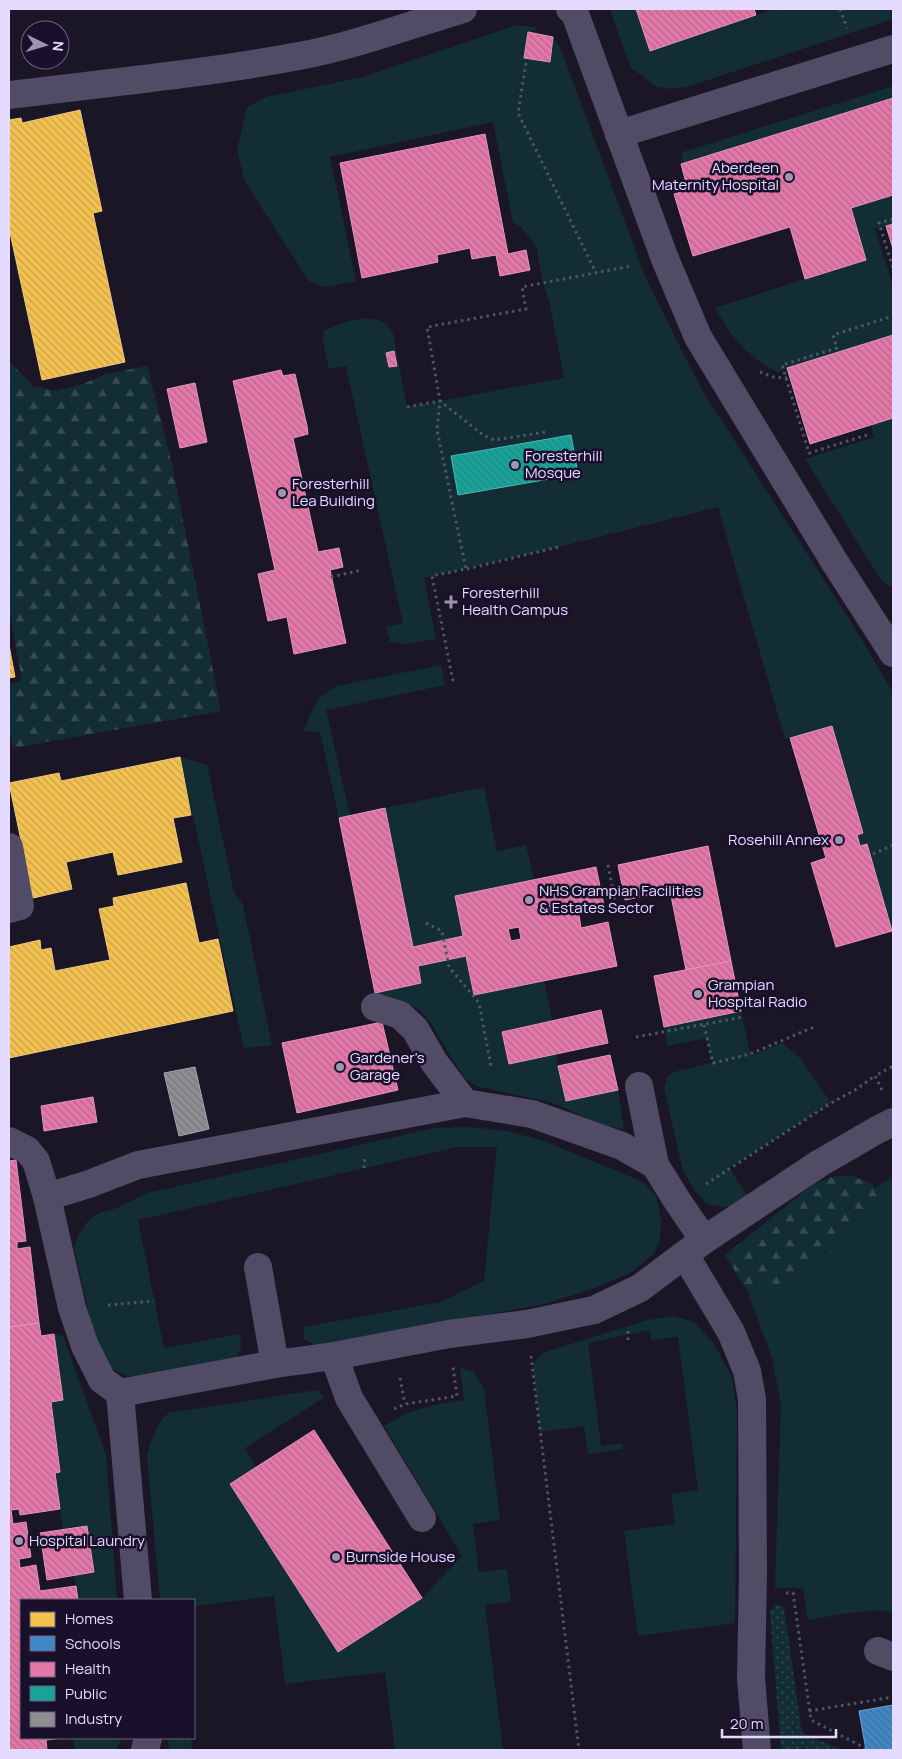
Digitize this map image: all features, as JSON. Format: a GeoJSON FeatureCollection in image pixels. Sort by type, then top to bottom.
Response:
{"type":"FeatureCollection","features":[{"type":"Feature","properties":{"kind":"street"},"geometry":{"type":"LineString","coordinates":[[9,95],[205,71],[300,56],[342,46],[463,9]]}},
{"type":"Feature","properties":{"kind":"street"},"geometry":{"type":"LineString","coordinates":[[570,9],[574,11],[665,259],[698,336],[834,561],[893,654]]}},
{"type":"Feature","properties":{"kind":"street"},"geometry":{"type":"LineString","coordinates":[[619,134],[893,49]]}},
{"type":"Feature","properties":{"kind":"street"},"geometry":{"type":"LineString","coordinates":[[9,847],[20,906],[9,909]]}},
{"type":"Feature","properties":{"kind":"street"},"geometry":{"type":"LineString","coordinates":[[375,1007],[400,1015],[415,1029],[434,1062],[465,1103]]}},
{"type":"Feature","properties":{"kind":"street"},"geometry":{"type":"LineString","coordinates":[[639,1086],[655,1165],[678,1202],[747,1371],[752,1399],[751,1678],[757,1750]]}},
{"type":"Feature","properties":{"kind":"street"},"geometry":{"type":"LineString","coordinates":[[47,1197],[89,1184],[138,1165],[465,1103],[532,1114],[622,1146],[655,1165]]}},
{"type":"Feature","properties":{"kind":"street"},"geometry":{"type":"LineString","coordinates":[[9,1141],[27,1150],[36,1161],[47,1197],[72,1308],[85,1346],[102,1380],[120,1393],[449,1334],[527,1324],[594,1310],[640,1288],[695,1247],[820,1164],[893,1122]]}},
{"type":"Feature","properties":{"kind":"street"},"geometry":{"type":"LineString","coordinates":[[258,1268],[275,1364]]}},
{"type":"Feature","properties":{"kind":"street"},"geometry":{"type":"LineString","coordinates":[[334,1356],[349,1398],[422,1518]]}},
{"type":"Feature","properties":{"kind":"street"},"geometry":{"type":"LineString","coordinates":[[120,1393],[138,1599]]}},
{"type":"Feature","properties":{"kind":"path"},"geometry":{"type":"LineString","coordinates":[[526,63],[518,113],[596,273]]}},
{"type":"Feature","properties":{"kind":"path"},"geometry":{"type":"LineString","coordinates":[[893,219],[879,223],[893,268]]}},
{"type":"Feature","properties":{"kind":"path"},"geometry":{"type":"LineString","coordinates":[[466,569],[437,430],[440,401],[427,327],[526,309],[522,287],[619,268]]}},
{"type":"Feature","properties":{"kind":"path"},"geometry":{"type":"LineString","coordinates":[[867,435],[810,452],[782,365],[837,348],[833,335],[893,316]]}},
{"type":"Feature","properties":{"kind":"path"},"geometry":{"type":"LineString","coordinates":[[407,407],[440,401],[483,436],[494,440],[546,432]]}},
{"type":"Feature","properties":{"kind":"path"},"geometry":{"type":"LineString","coordinates":[[454,681],[432,576],[558,547]]}},
{"type":"Feature","properties":{"kind":"path"},"geometry":{"type":"LineString","coordinates":[[331,577],[362,570]]}},
{"type":"Feature","properties":{"kind":"path"},"geometry":{"type":"LineString","coordinates":[[873,854],[893,845]]}},
{"type":"Feature","properties":{"kind":"path"},"geometry":{"type":"LineString","coordinates":[[608,865],[615,902]]}},
{"type":"Feature","properties":{"kind":"path"},"geometry":{"type":"LineString","coordinates":[[426,923],[442,931],[449,968],[479,1004],[491,1066]]}},
{"type":"Feature","properties":{"kind":"path"},"geometry":{"type":"LineString","coordinates":[[636,1037],[743,1017]]}},
{"type":"Feature","properties":{"kind":"path"},"geometry":{"type":"LineString","coordinates":[[704,1024],[713,1063],[750,1054],[814,1026]]}},
{"type":"Feature","properties":{"kind":"path"},"geometry":{"type":"LineString","coordinates":[[678,1202],[815,1113],[893,1066]]}},
{"type":"Feature","properties":{"kind":"path"},"geometry":{"type":"LineString","coordinates":[[875,1076],[883,1092]]}},
{"type":"Feature","properties":{"kind":"path"},"geometry":{"type":"LineString","coordinates":[[72,1308],[154,1301]]}},
{"type":"Feature","properties":{"kind":"path"},"geometry":{"type":"LineString","coordinates":[[527,1324],[579,1750]]}},
{"type":"Feature","properties":{"kind":"path"},"geometry":{"type":"LineString","coordinates":[[366,1424],[405,1404],[457,1396],[449,1334]]}},
{"type":"Feature","properties":{"kind":"path"},"geometry":{"type":"LineString","coordinates":[[752,1593],[793,1593],[811,1720],[865,1748]]}},
{"type":"Feature","properties":{"kind":"path"},"geometry":{"type":"LineString","coordinates":[[809,1711],[893,1697]]}},
{"type":"Feature","properties":{"kind":"green space"},"geometry":{"type":"Polygon","coordinates":[[[610,9],[636,9],[651,51],[776,9],[893,9],[893,19],[687,87],[671,89],[657,87],[630,67],[610,9]]]}},
{"type":"Feature","properties":{"kind":"green space"},"geometry":{"type":"Polygon","coordinates":[[[517,25],[539,28],[528,33],[524,58],[550,62],[553,37],[560,47],[645,276],[687,361],[704,393],[858,633],[893,693],[893,933],[860,846],[857,835],[863,833],[832,726],[785,739],[718,507],[424,578],[436,639],[406,644],[390,642],[386,627],[403,623],[346,366],[329,369],[323,342],[324,331],[343,323],[364,319],[378,320],[385,324],[393,333],[407,407],[564,378],[550,304],[542,279],[536,245],[520,226],[513,223],[493,122],[330,157],[356,281],[325,287],[309,281],[245,182],[237,149],[247,107],[266,97],[363,77],[517,25]]]}},
{"type":"Feature","properties":{"kind":"green space"},"geometry":{"type":"Polygon","coordinates":[[[893,86],[893,98],[681,164],[683,152],[893,86]]]}},
{"type":"Feature","properties":{"kind":"green space"},"geometry":{"type":"Polygon","coordinates":[[[893,195],[893,224],[875,229],[893,286],[893,335],[778,372],[767,367],[741,346],[715,308],[805,279],[851,208],[893,195]]]}},
{"type":"Feature","properties":{"kind":"green space"},"geometry":{"type":"Polygon","coordinates":[[[9,362],[33,386],[56,391],[83,384],[106,374],[147,366],[171,460],[221,711],[13,748],[9,730],[9,684],[22,681],[9,610],[9,362]]]}},
{"type":"Feature","properties":{"kind":"green space"},"geometry":{"type":"Polygon","coordinates":[[[893,418],[893,587],[887,585],[880,578],[805,459],[874,437],[871,425],[893,418]]]}},
{"type":"Feature","properties":{"kind":"green space"},"geometry":{"type":"Polygon","coordinates":[[[441,665],[445,685],[326,710],[350,816],[339,818],[320,732],[304,731],[318,699],[336,686],[441,665]]]}},
{"type":"Feature","properties":{"kind":"green space"},"geometry":{"type":"Polygon","coordinates":[[[180,757],[207,765],[234,892],[243,905],[272,1045],[244,1048],[180,757]]]}},
{"type":"Feature","properties":{"kind":"green space"},"geometry":{"type":"Polygon","coordinates":[[[484,787],[497,851],[526,845],[534,880],[455,897],[463,936],[413,947],[385,808],[484,787]]]}},
{"type":"Feature","properties":{"kind":"green space"},"geometry":{"type":"Polygon","coordinates":[[[466,956],[474,995],[544,981],[552,1020],[502,1032],[509,1064],[556,1054],[566,1101],[618,1090],[624,1129],[603,1125],[546,1101],[472,1084],[462,1074],[428,1019],[419,1011],[409,1005],[396,1002],[378,1002],[375,993],[421,983],[418,966],[466,956]]]}},
{"type":"Feature","properties":{"kind":"green space"},"geometry":{"type":"Polygon","coordinates":[[[741,1011],[751,1056],[782,1043],[801,1059],[831,1103],[729,1168],[748,1197],[735,1206],[722,1207],[707,1204],[695,1191],[683,1171],[664,1088],[667,1077],[674,1072],[712,1063],[707,1038],[668,1046],[664,1027],[741,1011]]]}},
{"type":"Feature","properties":{"kind":"green space"},"geometry":{"type":"Polygon","coordinates":[[[470,1127],[507,1131],[544,1141],[643,1182],[656,1196],[661,1218],[660,1240],[653,1255],[630,1273],[595,1288],[544,1304],[317,1346],[304,1339],[304,1327],[441,1302],[484,1281],[497,1147],[457,1147],[138,1220],[164,1348],[240,1334],[241,1347],[236,1357],[139,1377],[125,1375],[112,1369],[97,1349],[74,1248],[79,1233],[88,1221],[99,1213],[117,1208],[148,1193],[434,1128],[470,1127]]]}},
{"type":"Feature","properties":{"kind":"green space"},"geometry":{"type":"Polygon","coordinates":[[[852,1176],[872,1184],[875,1188],[893,1177],[893,1613],[863,1611],[808,1620],[803,1588],[775,1588],[781,1404],[772,1358],[747,1290],[725,1255],[814,1184],[832,1177],[852,1176]]]}},
{"type":"Feature","properties":{"kind":"green space"},"geometry":{"type":"Polygon","coordinates":[[[852,1176],[872,1184],[885,1205],[867,1215],[832,1252],[813,1268],[777,1288],[747,1290],[725,1255],[814,1184],[832,1177],[852,1176]]]}},
{"type":"Feature","properties":{"kind":"green space"},"geometry":{"type":"Polygon","coordinates":[[[673,1316],[694,1322],[714,1344],[732,1377],[737,1412],[735,1623],[638,1636],[624,1531],[675,1524],[671,1494],[698,1490],[678,1337],[651,1340],[649,1330],[588,1343],[601,1446],[623,1443],[623,1449],[588,1454],[584,1426],[540,1432],[533,1364],[542,1353],[648,1320],[673,1316]]]}},
{"type":"Feature","properties":{"kind":"green space"},"geometry":{"type":"Polygon","coordinates":[[[54,1334],[63,1336],[106,1455],[117,1599],[78,1599],[74,1576],[94,1572],[87,1526],[63,1530],[55,1473],[60,1471],[51,1402],[63,1400],[54,1334]]]}},
{"type":"Feature","properties":{"kind":"green space"},"geometry":{"type":"Polygon","coordinates":[[[460,1368],[474,1372],[484,1388],[500,1520],[473,1524],[479,1572],[507,1569],[511,1602],[485,1605],[503,1750],[395,1750],[385,1672],[285,1684],[274,1596],[195,1606],[195,1599],[160,1599],[147,1455],[154,1433],[168,1413],[317,1390],[325,1397],[245,1448],[256,1467],[230,1484],[338,1652],[422,1598],[462,1556],[384,1426],[407,1413],[434,1405],[464,1400],[460,1368]]]}},
{"type":"Feature","properties":{"kind":"green space"},"geometry":{"type":"Polygon","coordinates":[[[775,1604],[784,1607],[802,1733],[840,1750],[781,1750],[770,1612],[775,1604]]]}},
{"type":"Feature","properties":{"kind":"green space"},"geometry":{"type":"Polygon","coordinates":[[[73,1739],[122,1739],[115,1750],[75,1750],[73,1739]]]}},
{"type":"Feature","properties":{"kind":"green space"},"geometry":{"type":"Polygon","coordinates":[[[168,1739],[191,1739],[192,1750],[169,1750],[168,1739]]]}},
{"type":"Feature","properties":{"kind":"building: Homes"},"geometry":{"type":"Polygon","coordinates":[[[80,110],[102,211],[93,213],[125,362],[42,380],[9,228],[9,120],[21,118],[22,123],[80,110]]]}},
{"type":"Feature","properties":{"kind":"building: Homes"},"geometry":{"type":"Polygon","coordinates":[[[9,645],[15,677],[9,678],[9,645]]]}},
{"type":"Feature","properties":{"kind":"building: Homes"},"geometry":{"type":"Polygon","coordinates":[[[180,757],[191,815],[173,818],[182,862],[118,875],[113,852],[66,862],[72,889],[33,898],[9,783],[59,773],[61,781],[180,757]]]}},
{"type":"Feature","properties":{"kind":"building: Homes"},"geometry":{"type":"Polygon","coordinates":[[[186,883],[199,943],[218,939],[233,1011],[9,1058],[9,947],[40,940],[41,950],[51,948],[55,971],[110,960],[99,909],[114,906],[113,898],[186,883]]]}},
{"type":"Feature","properties":{"kind":"building: Schools"},"geometry":{"type":"Polygon","coordinates":[[[893,1705],[893,1750],[866,1750],[859,1711],[893,1705]]]}},
{"type":"Feature","properties":{"kind":"building: Health"},"geometry":{"type":"Polygon","coordinates":[[[636,9],[754,9],[756,15],[650,51],[636,9]]]}},
{"type":"Feature","properties":{"kind":"building: Health"},"geometry":{"type":"Polygon","coordinates":[[[528,32],[553,37],[550,62],[524,58],[528,32]]]}},
{"type":"Feature","properties":{"kind":"building: Health","name":"Aberdeen Maternity Hospital"},"geometry":{"type":"Polygon","coordinates":[[[893,98],[893,195],[851,208],[866,260],[805,279],[790,227],[693,256],[674,194],[688,190],[681,164],[893,98]]]}},
{"type":"Feature","properties":{"kind":"building: Health"},"geometry":{"type":"Polygon","coordinates":[[[485,134],[508,254],[526,250],[530,270],[500,276],[496,255],[472,259],[470,248],[437,255],[438,262],[362,278],[340,163],[485,134]]]}},
{"type":"Feature","properties":{"kind":"building: Health"},"geometry":{"type":"Polygon","coordinates":[[[893,224],[893,249],[886,226],[893,224]]]}},
{"type":"Feature","properties":{"kind":"building: Health"},"geometry":{"type":"Polygon","coordinates":[[[893,335],[893,418],[810,444],[787,368],[893,335]]]}},
{"type":"Feature","properties":{"kind":"building: Health"},"geometry":{"type":"Polygon","coordinates":[[[394,351],[397,366],[389,367],[386,353],[394,351]]]}},
{"type":"Feature","properties":{"kind":"building: Health","name":"Foresterhill Lea Building"},"geometry":{"type":"Polygon","coordinates":[[[281,370],[283,376],[295,374],[307,426],[308,434],[293,438],[318,552],[339,548],[343,567],[330,570],[346,643],[294,654],[287,617],[268,621],[258,574],[275,570],[233,381],[281,370]]]}},
{"type":"Feature","properties":{"kind":"building: Health"},"geometry":{"type":"Polygon","coordinates":[[[195,383],[207,442],[180,448],[167,389],[195,383]]]}},
{"type":"Feature","properties":{"kind":"building: Health","name":"Rosehill Annex"},"geometry":{"type":"Polygon","coordinates":[[[832,726],[863,833],[857,835],[860,846],[867,844],[892,931],[836,947],[811,863],[826,858],[790,738],[832,726]]]}},
{"type":"Feature","properties":{"kind":"building: Health","name":"NHS Grampian Facilities & Estates Sector"},"geometry":{"type":"Polygon","coordinates":[[[385,808],[413,947],[463,936],[455,896],[596,867],[605,910],[579,915],[581,928],[608,922],[617,966],[474,995],[466,956],[418,966],[421,983],[375,993],[339,818],[385,808]],[[519,927],[508,929],[511,941],[521,939],[519,927]]]}},
{"type":"Feature","properties":{"kind":"building: Health"},"geometry":{"type":"Polygon","coordinates":[[[708,846],[731,961],[686,970],[670,891],[625,900],[618,865],[708,846]]]}},
{"type":"Feature","properties":{"kind":"building: Health","name":"Grampian Hospital Radio"},"geometry":{"type":"Polygon","coordinates":[[[731,961],[741,1011],[664,1027],[654,976],[731,961]]]}},
{"type":"Feature","properties":{"kind":"building: Health"},"geometry":{"type":"Polygon","coordinates":[[[601,1010],[608,1043],[509,1064],[502,1032],[601,1010]]]}},
{"type":"Feature","properties":{"kind":"building: Health","name":"Gardener's Garage"},"geometry":{"type":"Polygon","coordinates":[[[382,1022],[398,1090],[297,1113],[282,1043],[382,1022]]]}},
{"type":"Feature","properties":{"kind":"building: Health"},"geometry":{"type":"Polygon","coordinates":[[[610,1055],[618,1090],[566,1101],[558,1066],[610,1055]]]}},
{"type":"Feature","properties":{"kind":"building: Health"},"geometry":{"type":"Polygon","coordinates":[[[93,1097],[97,1122],[44,1131],[41,1106],[93,1097]]]}},
{"type":"Feature","properties":{"kind":"building: Health"},"geometry":{"type":"Polygon","coordinates":[[[16,1160],[26,1241],[17,1242],[17,1249],[30,1247],[39,1323],[9,1327],[9,1161],[16,1160]]]}},
{"type":"Feature","properties":{"kind":"building: Health","name":"Hospital Laundry"},"geometry":{"type":"Polygon","coordinates":[[[39,1323],[41,1336],[54,1334],[63,1400],[51,1402],[60,1472],[55,1473],[60,1509],[20,1515],[19,1509],[11,1510],[13,1524],[26,1522],[31,1557],[19,1559],[20,1568],[36,1565],[40,1591],[76,1586],[78,1599],[20,1599],[20,1739],[54,1739],[46,1740],[47,1750],[9,1750],[9,1327],[39,1323]]]}},
{"type":"Feature","properties":{"kind":"building: Health","name":"Burnside House"},"geometry":{"type":"Polygon","coordinates":[[[314,1430],[422,1598],[338,1652],[230,1484],[314,1430]]]}},
{"type":"Feature","properties":{"kind":"building: Health"},"geometry":{"type":"Polygon","coordinates":[[[87,1526],[94,1572],[47,1580],[40,1533],[87,1526]]]}},
{"type":"Feature","properties":{"kind":"building: Public","name":"Foresterhill Mosque"},"geometry":{"type":"Polygon","coordinates":[[[571,435],[578,474],[458,495],[451,456],[571,435]]]}},
{"type":"Feature","properties":{"kind":"building: Industry"},"geometry":{"type":"Polygon","coordinates":[[[195,1067],[209,1129],[179,1136],[164,1073],[195,1067]]]}},
{"type":"Feature","properties":{"kind":"place","name":"Aberdeen Maternity Hospital"},"geometry":{"type":"Point","coordinates":[789,177]}},
{"type":"Feature","properties":{"kind":"place","name":"Foresterhill Mosque"},"geometry":{"type":"Point","coordinates":[515,465]}},
{"type":"Feature","properties":{"kind":"place","name":"Foresterhill Lea Building"},"geometry":{"type":"Point","coordinates":[282,493]}},
{"type":"Feature","properties":{"kind":"place","name":"Foresterhill Health Campus"},"geometry":{"type":"Point","coordinates":[451,602]}},
{"type":"Feature","properties":{"kind":"place","name":"Rosehill Annex"},"geometry":{"type":"Point","coordinates":[839,840]}},
{"type":"Feature","properties":{"kind":"place","name":"NHS Grampian Facilities & Estates Sector"},"geometry":{"type":"Point","coordinates":[529,900]}},
{"type":"Feature","properties":{"kind":"place","name":"Grampian Hospital Radio"},"geometry":{"type":"Point","coordinates":[698,994]}},
{"type":"Feature","properties":{"kind":"place","name":"Gardener's Garage"},"geometry":{"type":"Point","coordinates":[340,1067]}},
{"type":"Feature","properties":{"kind":"place","name":"Hospital Laundry"},"geometry":{"type":"Point","coordinates":[19,1541]}},
{"type":"Feature","properties":{"kind":"place","name":"Burnside House"},"geometry":{"type":"Point","coordinates":[336,1557]}}]}
